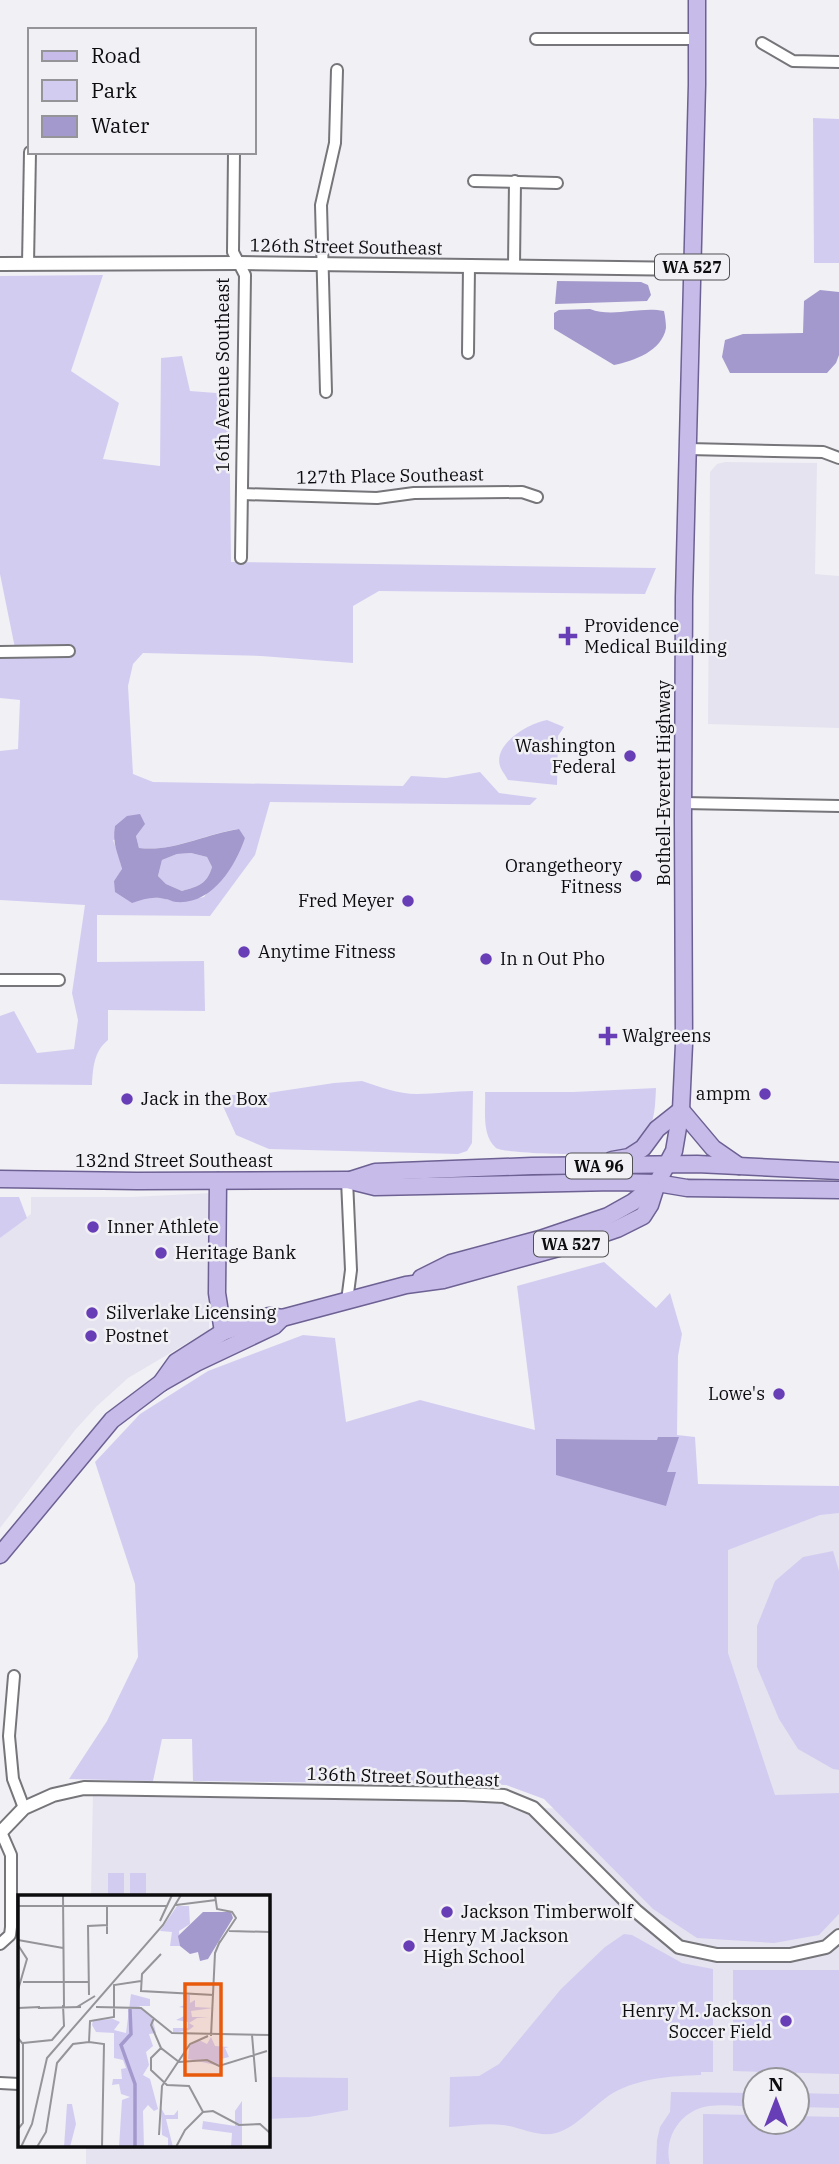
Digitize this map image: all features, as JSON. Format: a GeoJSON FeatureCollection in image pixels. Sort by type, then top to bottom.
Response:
{"type":"FeatureCollection","features":[{"type":"Feature","properties":{"kind":"main road","name":"WA 527"},"geometry":{"type":"LineString","coordinates":[[697,0],[697,39]]}},
{"type":"Feature","properties":{"kind":"main road","name":"Bothell-Everett Highway"},"geometry":{"type":"LineString","coordinates":[[161,1383],[176,1362],[223,1332],[269,1316],[282,1318],[406,1285],[443,1280],[617,1229],[643,1216],[674,1151],[681,1110],[684,1044],[683,803],[697,39]]}},
{"type":"Feature","properties":{"kind":"main road"},"geometry":{"type":"LineString","coordinates":[[585,1166],[629,1157],[643,1148],[657,1129],[681,1110],[713,1148],[741,1168]]}},
{"type":"Feature","properties":{"kind":"main road","name":"132nd Street Southeast"},"geometry":{"type":"LineString","coordinates":[[347,1180],[375,1172],[532,1166],[697,1164],[839,1171]]}},
{"type":"Feature","properties":{"kind":"main road","name":"132nd Street Southeast"},"geometry":{"type":"LineString","coordinates":[[0,1179],[347,1180],[375,1187],[657,1183],[687,1188],[839,1190]]}},
{"type":"Feature","properties":{"kind":"main road"},"geometry":{"type":"LineString","coordinates":[[196,1363],[223,1332],[217,1293],[218,1181]]}},
{"type":"Feature","properties":{"kind":"main road","name":"Bothell-Everett Highway"},"geometry":{"type":"LineString","coordinates":[[0,1555],[112,1420],[161,1383],[274,1326],[282,1318]]}},
{"type":"Feature","properties":{"kind":"street"},"geometry":{"type":"LineString","coordinates":[[536,38],[697,39]]}},
{"type":"Feature","properties":{"kind":"street"},"geometry":{"type":"LineString","coordinates":[[762,43],[793,61],[839,62]]}},
{"type":"Feature","properties":{"kind":"street"},"geometry":{"type":"LineString","coordinates":[[326,392],[321,205],[335,143],[337,70]]}},
{"type":"Feature","properties":{"kind":"street"},"geometry":{"type":"LineString","coordinates":[[28,264],[30,154]]}},
{"type":"Feature","properties":{"kind":"street","name":"16th Avenue Southeast"},"geometry":{"type":"LineString","coordinates":[[234,154],[233,252],[245,275],[241,558]]}},
{"type":"Feature","properties":{"kind":"street"},"geometry":{"type":"LineString","coordinates":[[474,181],[557,183]]}},
{"type":"Feature","properties":{"kind":"street"},"geometry":{"type":"LineString","coordinates":[[514,266],[515,181]]}},
{"type":"Feature","properties":{"kind":"street","name":"126th Street Southeast"},"geometry":{"type":"LineString","coordinates":[[0,264],[239,263],[692,269]]}},
{"type":"Feature","properties":{"kind":"street"},"geometry":{"type":"LineString","coordinates":[[468,353],[469,266]]}},
{"type":"Feature","properties":{"kind":"street"},"geometry":{"type":"LineString","coordinates":[[688,449],[823,452],[839,458]]}},
{"type":"Feature","properties":{"kind":"street","name":"127th Place Southeast"},"geometry":{"type":"LineString","coordinates":[[242,494],[377,498],[414,494],[522,492],[537,497]]}},
{"type":"Feature","properties":{"kind":"street"},"geometry":{"type":"LineString","coordinates":[[0,652],[69,651]]}},
{"type":"Feature","properties":{"kind":"street"},"geometry":{"type":"LineString","coordinates":[[683,803],[839,806]]}},
{"type":"Feature","properties":{"kind":"street"},"geometry":{"type":"LineString","coordinates":[[0,980],[59,980]]}},
{"type":"Feature","properties":{"kind":"street"},"geometry":{"type":"LineString","coordinates":[[347,1180],[351,1265],[348,1301]]}},
{"type":"Feature","properties":{"kind":"street"},"geometry":{"type":"LineString","coordinates":[[14,1676],[5,1737],[13,1779],[24,1808]]}},
{"type":"Feature","properties":{"kind":"street","name":"136th Street Southeast"},"geometry":{"type":"LineString","coordinates":[[0,1833],[24,1808],[53,1795],[84,1788],[504,1796],[533,1808],[636,1911],[679,1947],[717,1955],[790,1955],[826,1947],[839,1936]]}},
{"type":"Feature","properties":{"kind":"street"},"geometry":{"type":"LineString","coordinates":[[0,1833],[11,1855],[10,1936],[0,1944]]}},
{"type":"Feature","properties":{"kind":"street"},"geometry":{"type":"LineString","coordinates":[[0,2083],[18,2084]]}},
{"type":"Feature","properties":{"kind":"shaded area"},"geometry":{"type":"Polygon","coordinates":[[[817,463],[815,574],[839,576],[839,728],[708,724],[710,472],[717,464],[817,463]]]}},
{"type":"Feature","properties":{"kind":"shaded area"},"geometry":{"type":"Polygon","coordinates":[[[211,1193],[209,1330],[128,1378],[97,1406],[75,1430],[0,1528],[0,1238],[31,1214],[31,1197],[132,1197],[211,1193]]]}},
{"type":"Feature","properties":{"kind":"shaded area"},"geometry":{"type":"Polygon","coordinates":[[[715,1494],[839,1495],[839,2164],[86,2164],[86,2146],[270,2146],[270,1895],[91,1895],[93,1789],[464,1794],[533,1808],[720,1811],[715,1494]]]}},
{"type":"Feature","properties":{"kind":"green space"},"geometry":{"type":"Polygon","coordinates":[[[813,118],[839,119],[839,263],[814,263],[813,118]]]}},
{"type":"Feature","properties":{"kind":"green space"},"geometry":{"type":"Polygon","coordinates":[[[103,275],[71,371],[119,403],[103,459],[160,466],[161,358],[182,356],[190,391],[229,394],[231,562],[656,568],[645,594],[379,591],[353,606],[353,663],[261,656],[143,653],[133,664],[128,686],[133,774],[153,782],[403,786],[411,776],[446,778],[480,772],[499,793],[537,798],[530,805],[270,802],[255,855],[210,916],[97,915],[97,962],[204,961],[205,1011],[108,1010],[108,1040],[97,1055],[92,1085],[0,1084],[0,1016],[14,1011],[37,1053],[74,1049],[78,1020],[72,993],[85,905],[0,900],[0,751],[18,749],[20,700],[0,698],[0,658],[17,658],[0,574],[0,276],[103,275]],[[238,829],[152,849],[139,848],[136,836],[113,840],[122,870],[114,881],[147,897],[177,902],[204,897],[245,838],[238,829]]]}},
{"type":"Feature","properties":{"kind":"green space"},"geometry":{"type":"Polygon","coordinates":[[[547,720],[564,727],[558,736],[557,785],[508,780],[500,766],[499,758],[507,742],[531,725],[547,720]]]}},
{"type":"Feature","properties":{"kind":"green space"},"geometry":{"type":"Polygon","coordinates":[[[191,853],[207,857],[212,867],[202,884],[182,891],[166,884],[158,876],[162,860],[177,854],[191,853]]]}},
{"type":"Feature","properties":{"kind":"green space"},"geometry":{"type":"Polygon","coordinates":[[[362,1081],[410,1094],[473,1091],[472,1143],[467,1151],[458,1154],[269,1149],[236,1135],[218,1095],[255,1095],[362,1081]]]}},
{"type":"Feature","properties":{"kind":"green space"},"geometry":{"type":"Polygon","coordinates":[[[656,1088],[653,1120],[647,1134],[635,1146],[619,1152],[573,1154],[503,1150],[491,1143],[486,1129],[485,1092],[656,1088]]]}},
{"type":"Feature","properties":{"kind":"green space"},"geometry":{"type":"Polygon","coordinates":[[[0,1197],[19,1197],[27,1218],[0,1238],[0,1197]]]}},
{"type":"Feature","properties":{"kind":"green space"},"geometry":{"type":"Polygon","coordinates":[[[604,1262],[656,1308],[670,1293],[682,1334],[678,1356],[677,1435],[695,1437],[698,1484],[839,1486],[839,1513],[820,1515],[728,1550],[728,1653],[775,1795],[839,1793],[839,1914],[819,1935],[774,1943],[697,1938],[653,1909],[544,1799],[506,1785],[193,1781],[192,1739],[162,1739],[153,1781],[69,1779],[107,1721],[138,1657],[135,1584],[95,1462],[140,1414],[208,1371],[303,1335],[335,1338],[346,1422],[420,1400],[535,1430],[517,1286],[604,1262]],[[556,1439],[556,1475],[676,1472],[667,1472],[658,1440],[556,1439]]]}},
{"type":"Feature","properties":{"kind":"green space"},"geometry":{"type":"Polygon","coordinates":[[[833,1551],[839,1571],[839,1770],[798,1749],[779,1719],[757,1667],[757,1626],[775,1581],[803,1557],[833,1551]]]}},
{"type":"Feature","properties":{"kind":"green space"},"geometry":{"type":"Polygon","coordinates":[[[108,1873],[124,1873],[124,1895],[108,1895],[108,1873]]]}},
{"type":"Feature","properties":{"kind":"green space"},"geometry":{"type":"Polygon","coordinates":[[[130,1873],[146,1873],[146,1895],[130,1895],[130,1873]]]}},
{"type":"Feature","properties":{"kind":"green space"},"geometry":{"type":"Polygon","coordinates":[[[624,1934],[632,1935],[682,1963],[713,1969],[713,2072],[656,2079],[623,2088],[571,2126],[556,2133],[536,2133],[496,2124],[449,2127],[450,2077],[479,2076],[499,2064],[561,1989],[605,1947],[624,1934]]]}},
{"type":"Feature","properties":{"kind":"green space","name":"Henry M. Jackson Soccer Field"},"geometry":{"type":"Polygon","coordinates":[[[733,1970],[839,1970],[839,2074],[811,2073],[811,2066],[741,2066],[741,2071],[733,2071],[733,1970]]]}},
{"type":"Feature","properties":{"kind":"green space"},"geometry":{"type":"Polygon","coordinates":[[[270,2077],[348,2078],[348,2110],[309,2117],[270,2119],[270,2077]]]}},
{"type":"Feature","properties":{"kind":"green space"},"geometry":{"type":"Polygon","coordinates":[[[671,2092],[741,2093],[741,2106],[715,2105],[690,2113],[676,2126],[672,2135],[669,2144],[670,2164],[656,2164],[660,2127],[670,2112],[671,2092]]]}},
{"type":"Feature","properties":{"kind":"green space"},"geometry":{"type":"Polygon","coordinates":[[[811,2093],[839,2094],[839,2108],[811,2107],[811,2093]]]}},
{"type":"Feature","properties":{"kind":"green space"},"geometry":{"type":"Polygon","coordinates":[[[703,2114],[741,2115],[741,2136],[811,2136],[811,2116],[839,2117],[839,2164],[703,2164],[703,2114]]]}},
{"type":"Feature","properties":{"kind":"water"},"geometry":{"type":"Polygon","coordinates":[[[557,281],[641,282],[648,285],[651,295],[647,301],[555,304],[557,281]]]}},
{"type":"Feature","properties":{"kind":"water"},"geometry":{"type":"Polygon","coordinates":[[[820,290],[839,292],[839,355],[827,373],[730,373],[722,357],[725,340],[743,334],[803,333],[804,301],[820,290]]]}},
{"type":"Feature","properties":{"kind":"water"},"geometry":{"type":"Polygon","coordinates":[[[590,309],[608,312],[664,311],[666,328],[659,343],[646,354],[614,365],[554,329],[554,313],[559,310],[590,309]]]}},
{"type":"Feature","properties":{"kind":"water"},"geometry":{"type":"Polygon","coordinates":[[[140,814],[145,824],[136,836],[139,848],[177,845],[239,829],[245,838],[228,872],[211,891],[201,897],[176,902],[152,898],[132,903],[115,892],[114,881],[122,869],[115,843],[115,826],[127,816],[140,814]],[[191,853],[177,854],[162,860],[158,876],[166,884],[182,891],[193,888],[202,884],[210,873],[212,867],[207,857],[191,853]]]}},
{"type":"Feature","properties":{"kind":"water"},"geometry":{"type":"Polygon","coordinates":[[[658,1437],[679,1437],[667,1472],[676,1472],[666,1506],[556,1475],[556,1439],[657,1440],[658,1437]]]}},
{"type":"Feature","properties":{"kind":"place","name":"Providence Medical Building"},"geometry":{"type":"Point","coordinates":[568,636]}},
{"type":"Feature","properties":{"kind":"place","name":"Washington Federal"},"geometry":{"type":"Point","coordinates":[630,756]}},
{"type":"Feature","properties":{"kind":"place","name":"Orangetheory Fitness"},"geometry":{"type":"Point","coordinates":[636,876]}},
{"type":"Feature","properties":{"kind":"place","name":"Fred Meyer"},"geometry":{"type":"Point","coordinates":[408,901]}},
{"type":"Feature","properties":{"kind":"place","name":"Anytime Fitness"},"geometry":{"type":"Point","coordinates":[244,952]}},
{"type":"Feature","properties":{"kind":"place","name":"In n Out Pho"},"geometry":{"type":"Point","coordinates":[486,959]}},
{"type":"Feature","properties":{"kind":"place","name":"Walgreens"},"geometry":{"type":"Point","coordinates":[608,1036]}},
{"type":"Feature","properties":{"kind":"place","name":"ampm"},"geometry":{"type":"Point","coordinates":[765,1094]}},
{"type":"Feature","properties":{"kind":"place","name":"Jack in the Box"},"geometry":{"type":"Point","coordinates":[127,1099]}},
{"type":"Feature","properties":{"kind":"place","name":"Inner Athlete"},"geometry":{"type":"Point","coordinates":[93,1227]}},
{"type":"Feature","properties":{"kind":"place","name":"Heritage Bank"},"geometry":{"type":"Point","coordinates":[161,1253]}},
{"type":"Feature","properties":{"kind":"place","name":"Silverlake Licensing"},"geometry":{"type":"Point","coordinates":[92,1313]}},
{"type":"Feature","properties":{"kind":"place","name":"Postnet"},"geometry":{"type":"Point","coordinates":[91,1336]}},
{"type":"Feature","properties":{"kind":"place","name":"Lowe's"},"geometry":{"type":"Point","coordinates":[779,1394]}},
{"type":"Feature","properties":{"kind":"place","name":"Jackson Timberwolf"},"geometry":{"type":"Point","coordinates":[447,1912]}},
{"type":"Feature","properties":{"kind":"place","name":"Henry M Jackson High School"},"geometry":{"type":"Point","coordinates":[409,1946]}},
{"type":"Feature","properties":{"kind":"place","name":"Henry M. Jackson Soccer Field"},"geometry":{"type":"Point","coordinates":[786,2021]}}]}
